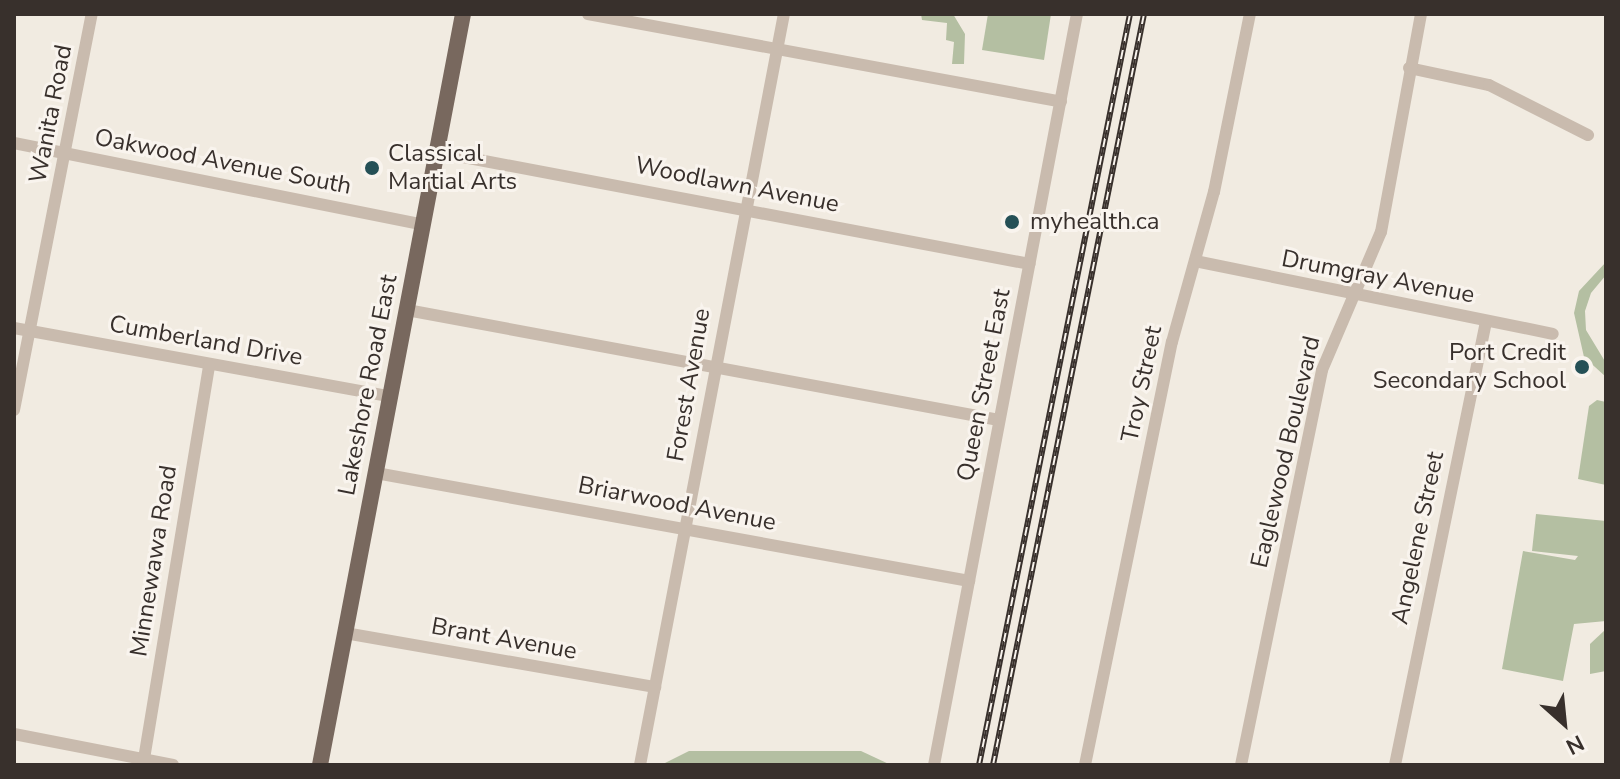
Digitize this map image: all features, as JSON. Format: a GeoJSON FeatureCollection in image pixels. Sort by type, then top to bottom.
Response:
{"type":"FeatureCollection","features":[{"type":"Feature","properties":{"kind":"main road","name":"Lakeshore Road East"},"geometry":{"type":"LineString","coordinates":[[320,765],[463,14]]}},
{"type":"Feature","properties":{"kind":"street","name":"Wanita Road"},"geometry":{"type":"LineString","coordinates":[[14,410],[92,14]]}},
{"type":"Feature","properties":{"kind":"street"},"geometry":{"type":"LineString","coordinates":[[588,14],[1061,102]]}},
{"type":"Feature","properties":{"kind":"street","name":"Forest Avenue"},"geometry":{"type":"LineString","coordinates":[[640,765],[744,208],[784,14]]}},
{"type":"Feature","properties":{"kind":"street","name":"Queen Street East"},"geometry":{"type":"LineString","coordinates":[[934,765],[1077,14]]}},
{"type":"Feature","properties":{"kind":"street","name":"Troy Street"},"geometry":{"type":"LineString","coordinates":[[1085,765],[1172,342],[1195,261],[1250,14]]}},
{"type":"Feature","properties":{"kind":"street","name":"Eaglewood Boulevard"},"geometry":{"type":"LineString","coordinates":[[1241,765],[1322,370],[1352,293],[1381,232],[1421,14]]}},
{"type":"Feature","properties":{"kind":"street"},"geometry":{"type":"LineString","coordinates":[[1409,68],[1489,85],[1588,135]]}},
{"type":"Feature","properties":{"kind":"street","name":"Oakwood Avenue South"},"geometry":{"type":"LineString","coordinates":[[14,143],[423,225]]}},
{"type":"Feature","properties":{"kind":"street","name":"Woodlawn Avenue"},"geometry":{"type":"LineString","coordinates":[[437,152],[1030,264]]}},
{"type":"Feature","properties":{"kind":"street","name":"Drumgray Avenue"},"geometry":{"type":"LineString","coordinates":[[1195,261],[1553,334]]}},
{"type":"Feature","properties":{"kind":"street"},"geometry":{"type":"LineString","coordinates":[[407,310],[999,420]]}},
{"type":"Feature","properties":{"kind":"street","name":"Angelene Street"},"geometry":{"type":"LineString","coordinates":[[1395,765],[1486,321]]}},
{"type":"Feature","properties":{"kind":"street","name":"Cumberland Drive"},"geometry":{"type":"LineString","coordinates":[[14,328],[390,396]]}},
{"type":"Feature","properties":{"kind":"street","name":"Minnewawa Road"},"geometry":{"type":"LineString","coordinates":[[143,762],[209,365]]}},
{"type":"Feature","properties":{"kind":"street","name":"Briarwood Avenue"},"geometry":{"type":"LineString","coordinates":[[376,473],[686,526],[969,581]]}},
{"type":"Feature","properties":{"kind":"street","name":"Brant Avenue"},"geometry":{"type":"LineString","coordinates":[[345,633],[655,687]]}},
{"type":"Feature","properties":{"kind":"street"},"geometry":{"type":"LineString","coordinates":[[14,734],[143,762],[173,765]]}},
{"type":"Feature","properties":{"kind":"green space"},"geometry":{"type":"Polygon","coordinates":[[[921,14],[953,14],[965,34],[964,64],[952,64],[954,42],[946,40],[947,23],[922,20],[921,14]]]}},
{"type":"Feature","properties":{"kind":"green space"},"geometry":{"type":"Polygon","coordinates":[[[988,14],[1051,14],[1044,60],[982,50],[988,14]]]}},
{"type":"Feature","properties":{"kind":"green space"},"geometry":{"type":"Polygon","coordinates":[[[1606,262],[1606,275],[1591,293],[1585,311],[1586,330],[1606,363],[1606,377],[1584,357],[1574,313],[1579,291],[1606,262]]]}},
{"type":"Feature","properties":{"kind":"green space"},"geometry":{"type":"Polygon","coordinates":[[[1597,400],[1606,402],[1606,485],[1578,479],[1589,406],[1597,400]]]}},
{"type":"Feature","properties":{"kind":"green space"},"geometry":{"type":"Polygon","coordinates":[[[1536,514],[1606,521],[1606,621],[1574,624],[1563,681],[1502,669],[1523,551],[1575,560],[1578,556],[1532,551],[1536,514]]]}},
{"type":"Feature","properties":{"kind":"green space"},"geometry":{"type":"Polygon","coordinates":[[[1606,629],[1606,671],[1590,674],[1590,644],[1606,629]]]}},
{"type":"Feature","properties":{"kind":"green space"},"geometry":{"type":"Polygon","coordinates":[[[689,751],[861,751],[891,765],[661,765],[689,751]]]}},
{"type":"Feature","properties":{"kind":"railway"},"geometry":{"type":"LineString","coordinates":[[979,765],[1130,14]]}},
{"type":"Feature","properties":{"kind":"railway"},"geometry":{"type":"LineString","coordinates":[[993,765],[1144,14]]}},
{"type":"Feature","properties":{"kind":"place","name":"Classical Martial Arts"},"geometry":{"type":"Point","coordinates":[372,168]}},
{"type":"Feature","properties":{"kind":"place","name":"myhealth.ca"},"geometry":{"type":"Point","coordinates":[1012,222]}},
{"type":"Feature","properties":{"kind":"place","name":"Port Credit Secondary School"},"geometry":{"type":"Point","coordinates":[1582,367]}}]}
